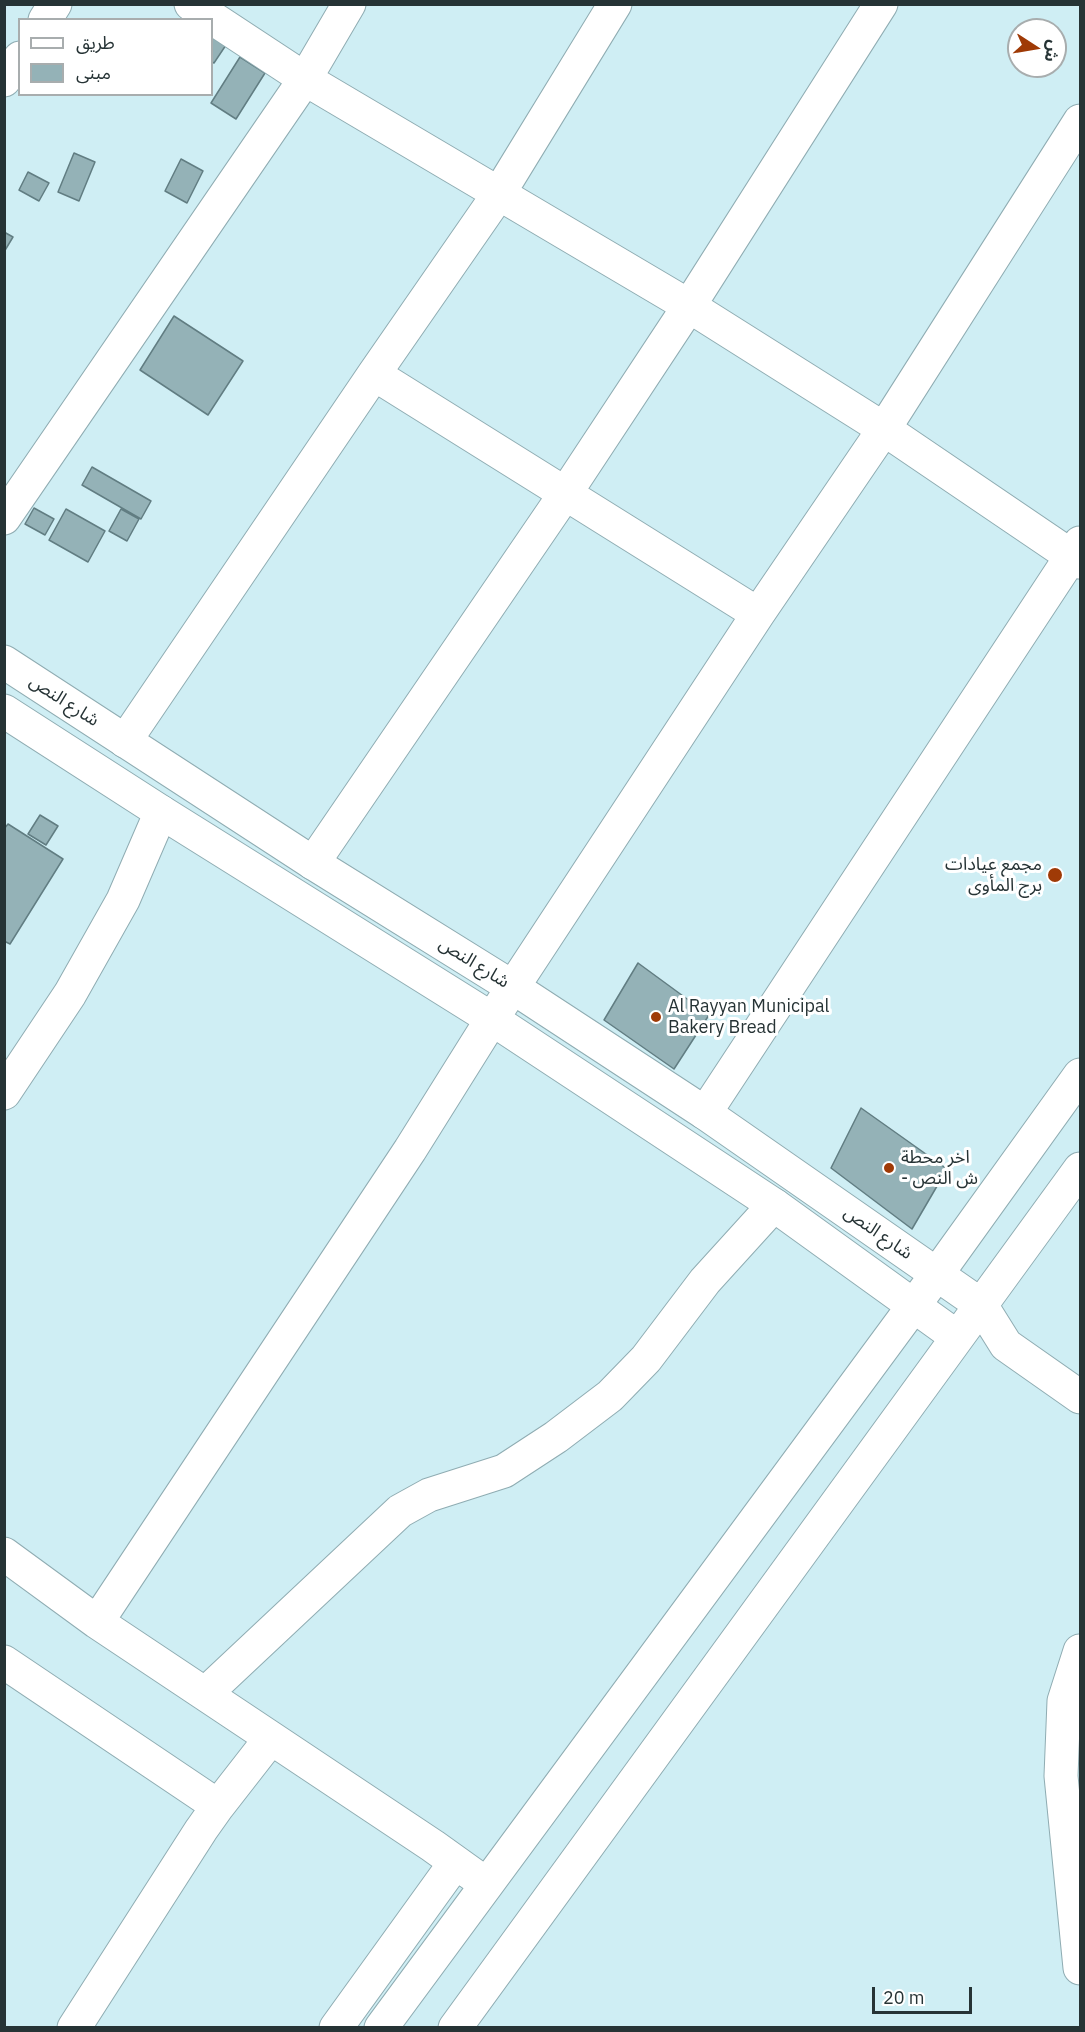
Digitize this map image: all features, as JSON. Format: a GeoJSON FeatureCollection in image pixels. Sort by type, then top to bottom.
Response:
{"type":"FeatureCollection","features":[{"type":"Feature","properties":{"kind":"street"},"geometry":{"type":"LineString","coordinates":[[46,18],[54,4]]}},
{"type":"Feature","properties":{"kind":"street"},"geometry":{"type":"LineString","coordinates":[[191,4],[212,18]]}},
{"type":"Feature","properties":{"kind":"street"},"geometry":{"type":"LineString","coordinates":[[4,518],[305,79],[349,4]]}},
{"type":"Feature","properties":{"kind":"street"},"geometry":{"type":"LineString","coordinates":[[125,741],[498,195],[615,4]]}},
{"type":"Feature","properties":{"kind":"street"},"geometry":{"type":"LineString","coordinates":[[314,863],[565,494],[689,306],[880,4]]}},
{"type":"Feature","properties":{"kind":"street"},"geometry":{"type":"LineString","coordinates":[[213,18],[305,79],[689,306],[1078,553],[705,1113]]}},
{"type":"Feature","properties":{"kind":"street"},"geometry":{"type":"LineString","coordinates":[[4,80],[18,60]]}},
{"type":"Feature","properties":{"kind":"street"},"geometry":{"type":"LineString","coordinates":[[97,1622],[410,1150],[492,1019],[758,614],[884,429],[1080,121]]}},
{"type":"Feature","properties":{"kind":"street"},"geometry":{"type":"LineString","coordinates":[[374,374],[758,614]]}},
{"type":"Feature","properties":{"kind":"street","name":"شارع النص"},"geometry":{"type":"LineString","coordinates":[[4,662],[705,1113],[981,1305]]}},
{"type":"Feature","properties":{"kind":"street"},"geometry":{"type":"LineString","coordinates":[[4,711],[492,1019],[774,1206],[957,1337],[1006,1345]]}},
{"type":"Feature","properties":{"kind":"street"},"geometry":{"type":"LineString","coordinates":[[4,1094],[70,994],[113,918],[161,812]]}},
{"type":"Feature","properties":{"kind":"street"},"geometry":{"type":"LineString","coordinates":[[381,2028],[937,1274],[1080,1075]]}},
{"type":"Feature","properties":{"kind":"street"},"geometry":{"type":"LineString","coordinates":[[456,2028],[1080,1168]]}},
{"type":"Feature","properties":{"kind":"street"},"geometry":{"type":"LineString","coordinates":[[205,1694],[400,1511],[429,1495],[504,1471],[556,1437],[610,1396],[646,1359],[705,1281],[774,1206]]}},
{"type":"Feature","properties":{"kind":"street"},"geometry":{"type":"LineString","coordinates":[[981,1305],[1006,1345],[1080,1397]]}},
{"type":"Feature","properties":{"kind":"street"},"geometry":{"type":"LineString","coordinates":[[4,1554],[97,1622],[486,1884]]}},
{"type":"Feature","properties":{"kind":"street"},"geometry":{"type":"LineString","coordinates":[[1080,1651],[1064,1701],[1061,1776],[1080,1968]]}},
{"type":"Feature","properties":{"kind":"street"},"geometry":{"type":"LineString","coordinates":[[4,1662],[218,1806]]}},
{"type":"Feature","properties":{"kind":"street"},"geometry":{"type":"LineString","coordinates":[[74,2028],[201,1830],[271,1738]]}},
{"type":"Feature","properties":{"kind":"street"},"geometry":{"type":"LineString","coordinates":[[336,2028],[456,1863]]}},
{"type":"Feature","properties":{"kind":"building"},"geometry":{"type":"Polygon","coordinates":[[[213,37],[226,45],[213,62],[213,37]]]}},
{"type":"Feature","properties":{"kind":"building"},"geometry":{"type":"Polygon","coordinates":[[[240,57],[265,73],[236,119],[211,103],[240,57]]]}},
{"type":"Feature","properties":{"kind":"building"},"geometry":{"type":"Polygon","coordinates":[[[74,153],[95,162],[79,201],[58,192],[74,153]]]}},
{"type":"Feature","properties":{"kind":"building"},"geometry":{"type":"Polygon","coordinates":[[[181,159],[203,171],[187,203],[165,191],[181,159]]]}},
{"type":"Feature","properties":{"kind":"building"},"geometry":{"type":"Polygon","coordinates":[[[28,172],[49,183],[39,201],[19,190],[28,172]]]}},
{"type":"Feature","properties":{"kind":"building"},"geometry":{"type":"Polygon","coordinates":[[[4,232],[13,237],[4,252],[4,232]]]}},
{"type":"Feature","properties":{"kind":"building"},"geometry":{"type":"Polygon","coordinates":[[[174,316],[243,361],[208,415],[140,370],[174,316]]]}},
{"type":"Feature","properties":{"kind":"building"},"geometry":{"type":"Polygon","coordinates":[[[92,467],[151,501],[141,519],[82,485],[92,467]]]}},
{"type":"Feature","properties":{"kind":"building"},"geometry":{"type":"Polygon","coordinates":[[[34,508],[54,519],[45,535],[25,524],[34,508]]]}},
{"type":"Feature","properties":{"kind":"building"},"geometry":{"type":"Polygon","coordinates":[[[66,509],[105,531],[88,562],[49,540],[66,509]]]}},
{"type":"Feature","properties":{"kind":"building"},"geometry":{"type":"Polygon","coordinates":[[[121,509],[139,519],[127,541],[109,531],[121,509]]]}},
{"type":"Feature","properties":{"kind":"building"},"geometry":{"type":"Polygon","coordinates":[[[40,815],[58,826],[46,845],[28,834],[40,815]]]}},
{"type":"Feature","properties":{"kind":"building"},"geometry":{"type":"Polygon","coordinates":[[[8,824],[63,859],[10,944],[4,941],[4,829],[8,824]]]}},
{"type":"Feature","properties":{"kind":"building","name":"Al Rayyan Municipal Bakery Bread"},"geometry":{"type":"Polygon","coordinates":[[[638,963],[709,1015],[674,1069],[604,1020],[638,963]]]}},
{"type":"Feature","properties":{"kind":"building","name":"اخر محطة - ش النص"},"geometry":{"type":"Polygon","coordinates":[[[861,1108],[947,1169],[912,1229],[831,1168],[861,1108]]]}},
{"type":"Feature","properties":{"kind":"place","name":"مجمع عيادات برج المأوى"},"geometry":{"type":"Point","coordinates":[1055,875]}},
{"type":"Feature","properties":{"kind":"place","name":"Al Rayyan Municipal Bakery Bread"},"geometry":{"type":"Point","coordinates":[656,1017]}},
{"type":"Feature","properties":{"kind":"place","name":"اخر محطة - ش النص"},"geometry":{"type":"Point","coordinates":[889,1168]}}]}
